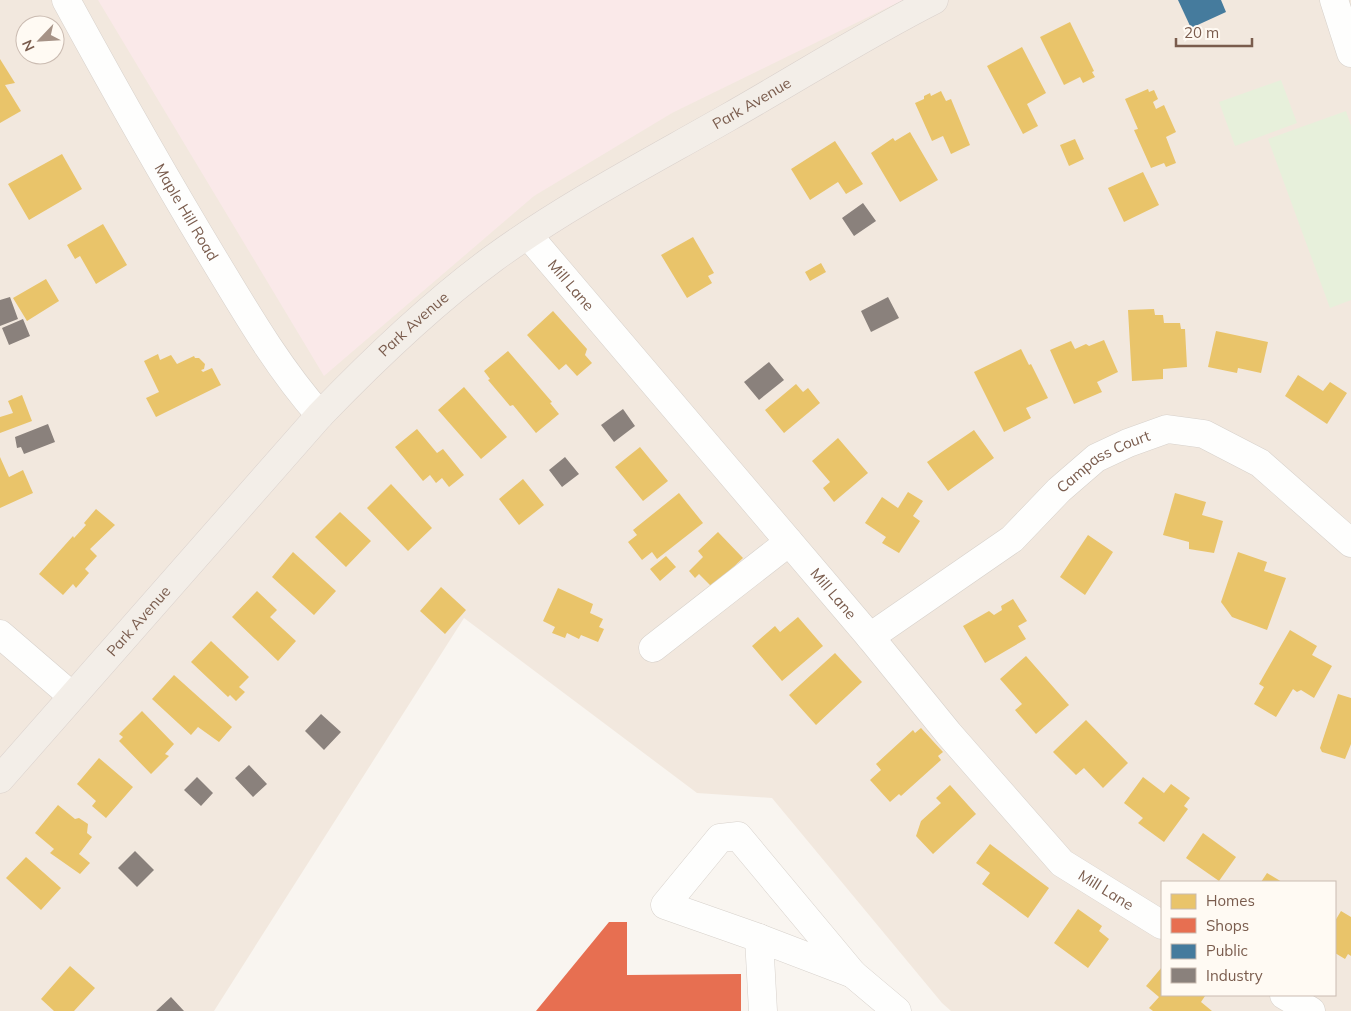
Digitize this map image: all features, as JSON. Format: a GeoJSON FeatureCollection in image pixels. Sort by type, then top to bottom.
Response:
{"type":"FeatureCollection","features":[{"type":"Feature","properties":{"kind":"main road","name":"Park Avenue"},"geometry":{"type":"LineString","coordinates":[[0,779],[320,415],[351,383],[430,310],[492,259],[608,185],[934,0]]}},
{"type":"Feature","properties":{"kind":"street","name":"Maple Hill Road"},"geometry":{"type":"LineString","coordinates":[[66,0],[165,178],[231,287],[298,390],[320,415]]}},
{"type":"Feature","properties":{"kind":"street"},"geometry":{"type":"LineString","coordinates":[[1334,0],[1351,53]]}},
{"type":"Feature","properties":{"kind":"street","name":"Mill Lane"},"geometry":{"type":"LineString","coordinates":[[528,235],[870,637],[949,734],[1062,864],[1161,924]]}},
{"type":"Feature","properties":{"kind":"street","name":"Campass Court"},"geometry":{"type":"LineString","coordinates":[[870,637],[1012,539],[1058,490],[1096,458],[1128,443],[1167,429],[1204,434],[1260,463],[1351,543]]}},
{"type":"Feature","properties":{"kind":"street"},"geometry":{"type":"LineString","coordinates":[[653,648],[789,542]]}},
{"type":"Feature","properties":{"kind":"street"},"geometry":{"type":"LineString","coordinates":[[0,634],[72,696]]}},
{"type":"Feature","properties":{"kind":"street"},"geometry":{"type":"LineString","coordinates":[[853,974],[665,905],[720,838],[738,836],[853,974],[897,1011]]}},
{"type":"Feature","properties":{"kind":"street"},"geometry":{"type":"LineString","coordinates":[[759,938],[763,1011]]}},
{"type":"Feature","properties":{"kind":"street"},"geometry":{"type":"LineString","coordinates":[[1286,996],[1311,1011]]}},
{"type":"Feature","properties":{"kind":"shaded area"},"geometry":{"type":"Polygon","coordinates":[[[0,0],[1351,0],[1351,1011],[951,1011],[942,1003],[772,798],[697,793],[464,618],[214,1011],[0,1011],[0,0]]]}},
{"type":"Feature","properties":{"kind":"shaded area"},"geometry":{"type":"Polygon","coordinates":[[[98,0],[903,0],[672,113],[534,196],[324,376],[98,0]]]}},
{"type":"Feature","properties":{"kind":"green space"},"geometry":{"type":"Polygon","coordinates":[[[1281,80],[1297,123],[1235,146],[1219,102],[1281,80]]]}},
{"type":"Feature","properties":{"kind":"green space"},"geometry":{"type":"Polygon","coordinates":[[[1346,111],[1351,126],[1351,300],[1330,308],[1268,139],[1346,111]]]}},
{"type":"Feature","properties":{"kind":"building: Homes"},"geometry":{"type":"Polygon","coordinates":[[[1070,22],[1094,71],[1092,72],[1095,77],[1083,83],[1080,77],[1064,85],[1040,37],[1070,22]]]}},
{"type":"Feature","properties":{"kind":"building: Homes"},"geometry":{"type":"Polygon","coordinates":[[[1022,47],[1046,93],[1027,104],[1038,126],[1023,134],[987,66],[1022,47]]]}},
{"type":"Feature","properties":{"kind":"building: Homes"},"geometry":{"type":"Polygon","coordinates":[[[0,59],[15,83],[5,85],[21,111],[0,123],[0,59]]]}},
{"type":"Feature","properties":{"kind":"building: Homes"},"geometry":{"type":"Polygon","coordinates":[[[1148,89],[1149,92],[1154,90],[1158,99],[1153,102],[1156,109],[1164,105],[1176,132],[1166,137],[1176,163],[1166,167],[1164,163],[1151,168],[1134,130],[1138,129],[1125,99],[1148,89]]]}},
{"type":"Feature","properties":{"kind":"building: Homes"},"geometry":{"type":"Polygon","coordinates":[[[941,91],[946,101],[951,99],[970,145],[951,154],[943,136],[932,141],[915,103],[924,99],[924,96],[930,93],[931,96],[941,91]]]}},
{"type":"Feature","properties":{"kind":"building: Homes"},"geometry":{"type":"Polygon","coordinates":[[[910,132],[938,180],[900,202],[871,153],[893,138],[895,141],[910,132]]]}},
{"type":"Feature","properties":{"kind":"building: Homes"},"geometry":{"type":"Polygon","coordinates":[[[1075,139],[1084,159],[1069,166],[1060,145],[1075,139]]]}},
{"type":"Feature","properties":{"kind":"building: Homes"},"geometry":{"type":"Polygon","coordinates":[[[835,141],[863,184],[846,194],[838,182],[810,200],[791,169],[835,141]]]}},
{"type":"Feature","properties":{"kind":"building: Homes"},"geometry":{"type":"Polygon","coordinates":[[[62,154],[82,189],[29,220],[8,184],[62,154]]]}},
{"type":"Feature","properties":{"kind":"building: Homes"},"geometry":{"type":"Polygon","coordinates":[[[1143,172],[1159,205],[1124,222],[1108,188],[1143,172]]]}},
{"type":"Feature","properties":{"kind":"building: Homes"},"geometry":{"type":"Polygon","coordinates":[[[103,224],[127,265],[96,284],[80,256],[75,259],[67,245],[103,224]]]}},
{"type":"Feature","properties":{"kind":"building: Homes"},"geometry":{"type":"Polygon","coordinates":[[[693,237],[714,273],[708,276],[712,283],[687,298],[661,255],[693,237]]]}},
{"type":"Feature","properties":{"kind":"building: Homes"},"geometry":{"type":"Polygon","coordinates":[[[821,263],[826,272],[810,281],[805,272],[821,263]]]}},
{"type":"Feature","properties":{"kind":"building: Homes"},"geometry":{"type":"Polygon","coordinates":[[[46,279],[59,301],[27,321],[13,298],[46,279]]]}},
{"type":"Feature","properties":{"kind":"building: Homes"},"geometry":{"type":"Polygon","coordinates":[[[1154,309],[1155,315],[1163,315],[1164,323],[1180,323],[1181,329],[1185,329],[1187,367],[1163,369],[1163,379],[1132,381],[1128,310],[1154,309]]]}},
{"type":"Feature","properties":{"kind":"building: Homes"},"geometry":{"type":"Polygon","coordinates":[[[553,311],[587,349],[585,355],[592,363],[577,376],[566,364],[559,370],[527,335],[553,311]]]}},
{"type":"Feature","properties":{"kind":"building: Homes"},"geometry":{"type":"Polygon","coordinates":[[[1216,331],[1268,342],[1261,373],[1238,368],[1237,373],[1208,367],[1216,331]]]}},
{"type":"Feature","properties":{"kind":"building: Homes"},"geometry":{"type":"Polygon","coordinates":[[[1104,340],[1118,372],[1097,382],[1102,392],[1074,404],[1050,350],[1071,341],[1075,349],[1086,344],[1089,346],[1104,340]]]}},
{"type":"Feature","properties":{"kind":"building: Homes"},"geometry":{"type":"Polygon","coordinates":[[[1021,349],[1029,365],[1031,364],[1048,398],[1026,408],[1031,418],[1004,432],[974,372],[1021,349]]]}},
{"type":"Feature","properties":{"kind":"building: Homes"},"geometry":{"type":"Polygon","coordinates":[[[508,351],[552,402],[550,403],[559,414],[536,433],[513,405],[510,406],[488,380],[490,379],[484,371],[508,351]]]}},
{"type":"Feature","properties":{"kind":"building: Homes"},"geometry":{"type":"Polygon","coordinates":[[[158,354],[160,360],[171,355],[177,364],[194,356],[199,358],[205,364],[204,369],[201,370],[203,372],[212,368],[221,385],[156,417],[146,398],[159,392],[144,361],[158,354]]]}},
{"type":"Feature","properties":{"kind":"building: Homes"},"geometry":{"type":"Polygon","coordinates":[[[1298,375],[1323,391],[1330,382],[1347,393],[1327,424],[1285,396],[1298,375]]]}},
{"type":"Feature","properties":{"kind":"building: Homes"},"geometry":{"type":"Polygon","coordinates":[[[796,384],[803,392],[808,388],[820,403],[784,433],[765,410],[796,384]]]}},
{"type":"Feature","properties":{"kind":"building: Homes"},"geometry":{"type":"Polygon","coordinates":[[[464,387],[507,437],[481,459],[438,410],[464,387]]]}},
{"type":"Feature","properties":{"kind":"building: Homes"},"geometry":{"type":"Polygon","coordinates":[[[22,395],[32,421],[0,433],[0,417],[13,413],[8,401],[22,395]]]}},
{"type":"Feature","properties":{"kind":"building: Homes"},"geometry":{"type":"Polygon","coordinates":[[[417,429],[437,453],[443,449],[464,475],[449,487],[442,478],[436,483],[430,475],[423,481],[395,447],[417,429]]]}},
{"type":"Feature","properties":{"kind":"building: Homes"},"geometry":{"type":"Polygon","coordinates":[[[974,430],[994,458],[948,491],[927,462],[974,430]]]}},
{"type":"Feature","properties":{"kind":"building: Homes"},"geometry":{"type":"Polygon","coordinates":[[[838,438],[868,473],[834,502],[823,488],[830,482],[812,461],[838,438]]]}},
{"type":"Feature","properties":{"kind":"building: Homes"},"geometry":{"type":"Polygon","coordinates":[[[640,447],[668,481],[643,501],[615,467],[640,447]]]}},
{"type":"Feature","properties":{"kind":"building: Homes"},"geometry":{"type":"Polygon","coordinates":[[[0,457],[9,477],[23,470],[33,493],[0,508],[0,457]]]}},
{"type":"Feature","properties":{"kind":"building: Homes"},"geometry":{"type":"Polygon","coordinates":[[[523,479],[544,505],[519,525],[499,499],[523,479]]]}},
{"type":"Feature","properties":{"kind":"building: Homes"},"geometry":{"type":"Polygon","coordinates":[[[391,484],[432,528],[408,551],[367,508],[391,484]]]}},
{"type":"Feature","properties":{"kind":"building: Homes"},"geometry":{"type":"Polygon","coordinates":[[[908,492],[923,501],[913,516],[920,521],[899,553],[882,543],[886,537],[865,523],[882,497],[898,508],[908,492]]]}},
{"type":"Feature","properties":{"kind":"building: Homes"},"geometry":{"type":"Polygon","coordinates":[[[679,493],[703,523],[657,559],[652,552],[642,560],[628,542],[637,535],[633,530],[679,493]]]}},
{"type":"Feature","properties":{"kind":"building: Homes"},"geometry":{"type":"Polygon","coordinates":[[[1175,493],[1206,502],[1202,515],[1223,521],[1214,553],[1189,549],[1189,542],[1163,535],[1175,493]]]}},
{"type":"Feature","properties":{"kind":"building: Homes"},"geometry":{"type":"Polygon","coordinates":[[[96,509],[115,525],[90,549],[97,556],[85,569],[89,573],[76,588],[73,584],[63,595],[39,574],[73,536],[74,538],[86,525],[84,523],[96,509]]]}},
{"type":"Feature","properties":{"kind":"building: Homes"},"geometry":{"type":"Polygon","coordinates":[[[340,512],[371,541],[346,567],[315,537],[340,512]]]}},
{"type":"Feature","properties":{"kind":"building: Homes"},"geometry":{"type":"Polygon","coordinates":[[[718,532],[743,558],[712,587],[699,574],[695,578],[689,571],[703,557],[698,551],[718,532]]]}},
{"type":"Feature","properties":{"kind":"building: Homes"},"geometry":{"type":"Polygon","coordinates":[[[1088,535],[1113,552],[1085,595],[1060,577],[1088,535]]]}},
{"type":"Feature","properties":{"kind":"building: Homes"},"geometry":{"type":"Polygon","coordinates":[[[293,552],[336,591],[314,615],[272,577],[293,552]]]}},
{"type":"Feature","properties":{"kind":"building: Homes"},"geometry":{"type":"Polygon","coordinates":[[[1238,552],[1267,562],[1264,571],[1286,578],[1267,630],[1232,617],[1221,602],[1238,552]]]}},
{"type":"Feature","properties":{"kind":"building: Homes"},"geometry":{"type":"Polygon","coordinates":[[[666,556],[676,567],[660,581],[650,569],[666,556]]]}},
{"type":"Feature","properties":{"kind":"building: Homes"},"geometry":{"type":"Polygon","coordinates":[[[441,587],[466,610],[445,634],[420,611],[441,587]]]}},
{"type":"Feature","properties":{"kind":"building: Homes"},"geometry":{"type":"Polygon","coordinates":[[[558,588],[593,604],[590,613],[603,619],[599,627],[604,629],[598,642],[581,635],[579,639],[567,633],[565,638],[552,633],[555,627],[543,621],[558,588]]]}},
{"type":"Feature","properties":{"kind":"building: Homes"},"geometry":{"type":"Polygon","coordinates":[[[257,591],[277,610],[270,617],[296,641],[278,661],[232,617],[257,591]]]}},
{"type":"Feature","properties":{"kind":"building: Homes"},"geometry":{"type":"Polygon","coordinates":[[[1013,599],[1027,621],[1018,626],[1026,639],[985,663],[963,626],[989,611],[994,615],[1002,610],[1001,606],[1013,599]]]}},
{"type":"Feature","properties":{"kind":"building: Homes"},"geometry":{"type":"Polygon","coordinates":[[[798,617],[823,646],[782,681],[752,646],[775,626],[780,632],[798,617]]]}},
{"type":"Feature","properties":{"kind":"building: Homes"},"geometry":{"type":"Polygon","coordinates":[[[1290,630],[1317,646],[1312,655],[1332,666],[1314,698],[1301,690],[1297,692],[1293,689],[1276,717],[1254,704],[1264,687],[1259,684],[1290,630]]]}},
{"type":"Feature","properties":{"kind":"building: Homes"},"geometry":{"type":"Polygon","coordinates":[[[211,641],[249,677],[239,687],[245,692],[236,701],[230,695],[228,697],[191,662],[211,641]]]}},
{"type":"Feature","properties":{"kind":"building: Homes"},"geometry":{"type":"Polygon","coordinates":[[[835,653],[862,682],[816,725],[789,695],[835,653]]]}},
{"type":"Feature","properties":{"kind":"building: Homes"},"geometry":{"type":"Polygon","coordinates":[[[1026,656],[1069,705],[1036,734],[1015,710],[1022,704],[1000,679],[1026,656]]]}},
{"type":"Feature","properties":{"kind":"building: Homes"},"geometry":{"type":"Polygon","coordinates":[[[174,675],[232,727],[219,742],[198,727],[191,735],[152,699],[174,675]]]}},
{"type":"Feature","properties":{"kind":"building: Homes"},"geometry":{"type":"Polygon","coordinates":[[[1338,694],[1351,698],[1351,744],[1345,759],[1322,752],[1320,748],[1338,694]]]}},
{"type":"Feature","properties":{"kind":"building: Homes"},"geometry":{"type":"Polygon","coordinates":[[[142,711],[174,744],[165,754],[169,756],[151,774],[119,741],[123,737],[119,734],[142,711]]]}},
{"type":"Feature","properties":{"kind":"building: Homes"},"geometry":{"type":"Polygon","coordinates":[[[1086,720],[1128,763],[1103,788],[1084,768],[1076,775],[1053,752],[1086,720]]]}},
{"type":"Feature","properties":{"kind":"building: Homes"},"geometry":{"type":"Polygon","coordinates":[[[921,728],[943,752],[938,756],[941,760],[901,796],[899,794],[890,802],[870,780],[881,770],[876,764],[913,730],[915,733],[921,728]]]}},
{"type":"Feature","properties":{"kind":"building: Homes"},"geometry":{"type":"Polygon","coordinates":[[[99,758],[133,787],[106,818],[92,806],[96,801],[77,784],[99,758]]]}},
{"type":"Feature","properties":{"kind":"building: Homes"},"geometry":{"type":"Polygon","coordinates":[[[1143,777],[1164,793],[1171,784],[1190,798],[1184,806],[1188,809],[1164,842],[1138,823],[1143,818],[1124,803],[1143,777]]]}},
{"type":"Feature","properties":{"kind":"building: Homes"},"geometry":{"type":"Polygon","coordinates":[[[950,785],[976,814],[933,854],[916,836],[921,821],[941,803],[936,798],[950,785]]]}},
{"type":"Feature","properties":{"kind":"building: Homes"},"geometry":{"type":"Polygon","coordinates":[[[58,805],[75,819],[79,818],[88,824],[87,833],[92,837],[79,854],[90,863],[80,874],[50,853],[54,849],[35,833],[58,805]]]}},
{"type":"Feature","properties":{"kind":"building: Homes"},"geometry":{"type":"Polygon","coordinates":[[[1203,833],[1236,857],[1219,881],[1186,858],[1203,833]]]}},
{"type":"Feature","properties":{"kind":"building: Homes"},"geometry":{"type":"Polygon","coordinates":[[[990,844],[1049,888],[1028,918],[982,884],[990,873],[976,863],[990,844]]]}},
{"type":"Feature","properties":{"kind":"building: Homes"},"geometry":{"type":"Polygon","coordinates":[[[26,857],[61,888],[41,910],[6,878],[26,857]]]}},
{"type":"Feature","properties":{"kind":"building: Homes"},"geometry":{"type":"Polygon","coordinates":[[[1267,873],[1280,881],[1262,881],[1267,873]]]}},
{"type":"Feature","properties":{"kind":"building: Homes"},"geometry":{"type":"Polygon","coordinates":[[[1078,909],[1102,926],[1099,931],[1109,939],[1088,968],[1054,943],[1078,909]]]}},
{"type":"Feature","properties":{"kind":"building: Homes"},"geometry":{"type":"Polygon","coordinates":[[[1341,911],[1351,917],[1351,956],[1348,954],[1345,959],[1336,954],[1336,919],[1341,911]]]}},
{"type":"Feature","properties":{"kind":"building: Homes"},"geometry":{"type":"Polygon","coordinates":[[[70,966],[95,988],[74,1011],[54,1011],[41,999],[70,966]]]}},
{"type":"Feature","properties":{"kind":"building: Homes"},"geometry":{"type":"Polygon","coordinates":[[[1161,968],[1161,996],[1205,996],[1201,1002],[1212,1011],[1153,1011],[1149,1008],[1159,997],[1146,986],[1161,968]]]}},
{"type":"Feature","properties":{"kind":"building: Shops"},"geometry":{"type":"Polygon","coordinates":[[[609,922],[627,922],[627,975],[741,974],[741,1011],[536,1011],[609,922]]]}},
{"type":"Feature","properties":{"kind":"building: Public"},"geometry":{"type":"Polygon","coordinates":[[[1178,0],[1221,0],[1226,12],[1191,28],[1178,0]]]}},
{"type":"Feature","properties":{"kind":"building: Industry"},"geometry":{"type":"Polygon","coordinates":[[[863,203],[876,221],[854,236],[842,218],[863,203]]]}},
{"type":"Feature","properties":{"kind":"building: Industry"},"geometry":{"type":"Polygon","coordinates":[[[10,297],[18,319],[0,326],[0,300],[10,297]]]}},
{"type":"Feature","properties":{"kind":"building: Industry"},"geometry":{"type":"Polygon","coordinates":[[[888,297],[899,318],[871,332],[861,311],[888,297]]]}},
{"type":"Feature","properties":{"kind":"building: Industry"},"geometry":{"type":"Polygon","coordinates":[[[23,319],[30,336],[9,345],[2,328],[23,319]]]}},
{"type":"Feature","properties":{"kind":"building: Industry"},"geometry":{"type":"Polygon","coordinates":[[[769,362],[784,380],[759,400],[744,382],[769,362]]]}},
{"type":"Feature","properties":{"kind":"building: Industry"},"geometry":{"type":"Polygon","coordinates":[[[623,409],[635,426],[614,442],[601,425],[623,409]]]}},
{"type":"Feature","properties":{"kind":"building: Industry"},"geometry":{"type":"Polygon","coordinates":[[[48,424],[55,442],[24,454],[21,447],[17,448],[15,437],[48,424]]]}},
{"type":"Feature","properties":{"kind":"building: Industry"},"geometry":{"type":"Polygon","coordinates":[[[565,457],[579,474],[562,487],[549,470],[565,457]]]}},
{"type":"Feature","properties":{"kind":"building: Industry"},"geometry":{"type":"Polygon","coordinates":[[[321,714],[341,732],[324,750],[305,731],[321,714]]]}},
{"type":"Feature","properties":{"kind":"building: Industry"},"geometry":{"type":"Polygon","coordinates":[[[249,765],[267,784],[253,797],[235,778],[249,765]]]}},
{"type":"Feature","properties":{"kind":"building: Industry"},"geometry":{"type":"Polygon","coordinates":[[[197,777],[213,793],[201,806],[184,790],[197,777]]]}},
{"type":"Feature","properties":{"kind":"building: Industry"},"geometry":{"type":"Polygon","coordinates":[[[135,851],[154,870],[137,887],[118,868],[135,851]]]}},
{"type":"Feature","properties":{"kind":"building: Industry"},"geometry":{"type":"Polygon","coordinates":[[[171,997],[184,1011],[156,1011],[171,997]]]}}]}
